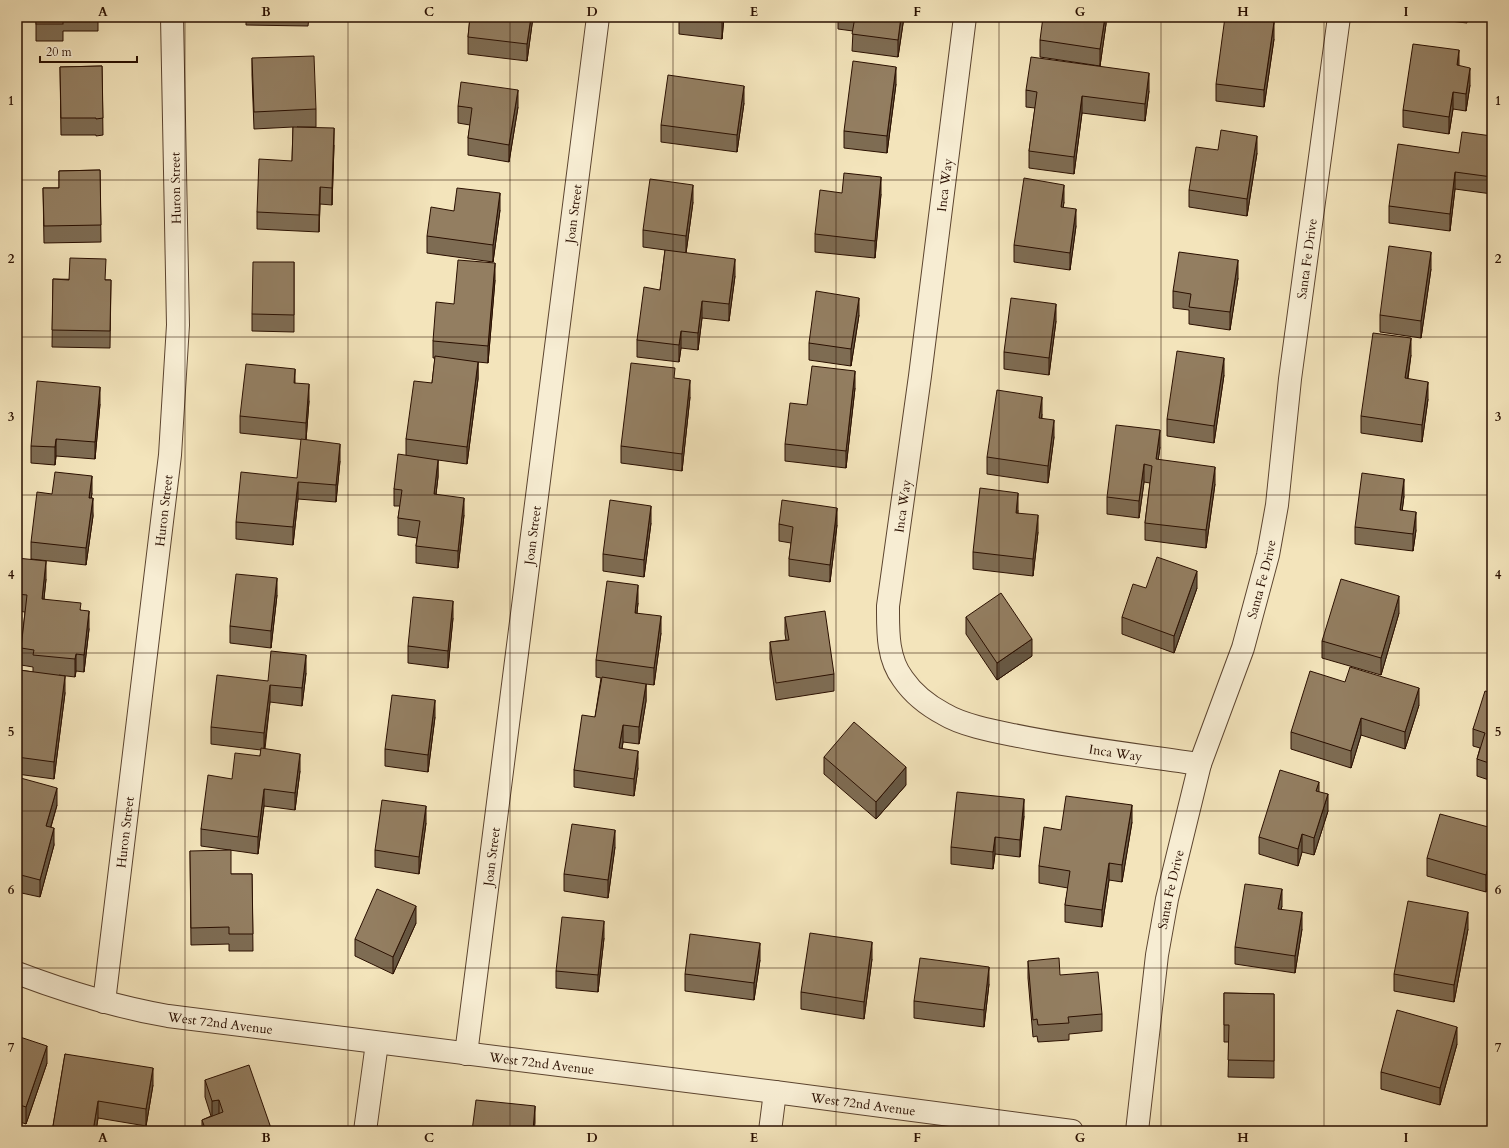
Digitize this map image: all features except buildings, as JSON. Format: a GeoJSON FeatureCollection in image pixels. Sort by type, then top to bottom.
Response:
{"type":"FeatureCollection","features":[{"type":"Feature","properties":{"kind":"street","name":"Huron Street"},"geometry":{"type":"LineString","coordinates":[[104,1002],[170,455],[178,324],[172,17]]}},
{"type":"Feature","properties":{"kind":"street","name":"Joan Street"},"geometry":{"type":"LineString","coordinates":[[466,1054],[598,17]]}},
{"type":"Feature","properties":{"kind":"street","name":"Inca Way"},"geometry":{"type":"LineString","coordinates":[[965,17],[919,383],[888,606],[888,642],[892,658],[902,678],[920,700],[945,715],[986,730],[1041,741],[1200,764]]}},
{"type":"Feature","properties":{"kind":"street","name":"Santa Fe Drive"},"geometry":{"type":"LineString","coordinates":[[1137,1131],[1160,941],[1167,899],[1200,764],[1243,648],[1268,555],[1277,505],[1290,379],[1339,17]]}},
{"type":"Feature","properties":{"kind":"street","name":"West 72nd Avenue"},"geometry":{"type":"LineString","coordinates":[[17,973],[55,987],[104,1002],[139,1011],[168,1016],[775,1092],[1072,1131]]}},
{"type":"Feature","properties":{"kind":"street"},"geometry":{"type":"LineString","coordinates":[[365,1131],[377,1043]]}},
{"type":"Feature","properties":{"kind":"street"},"geometry":{"type":"LineString","coordinates":[[770,1131],[775,1092]]}}]}
